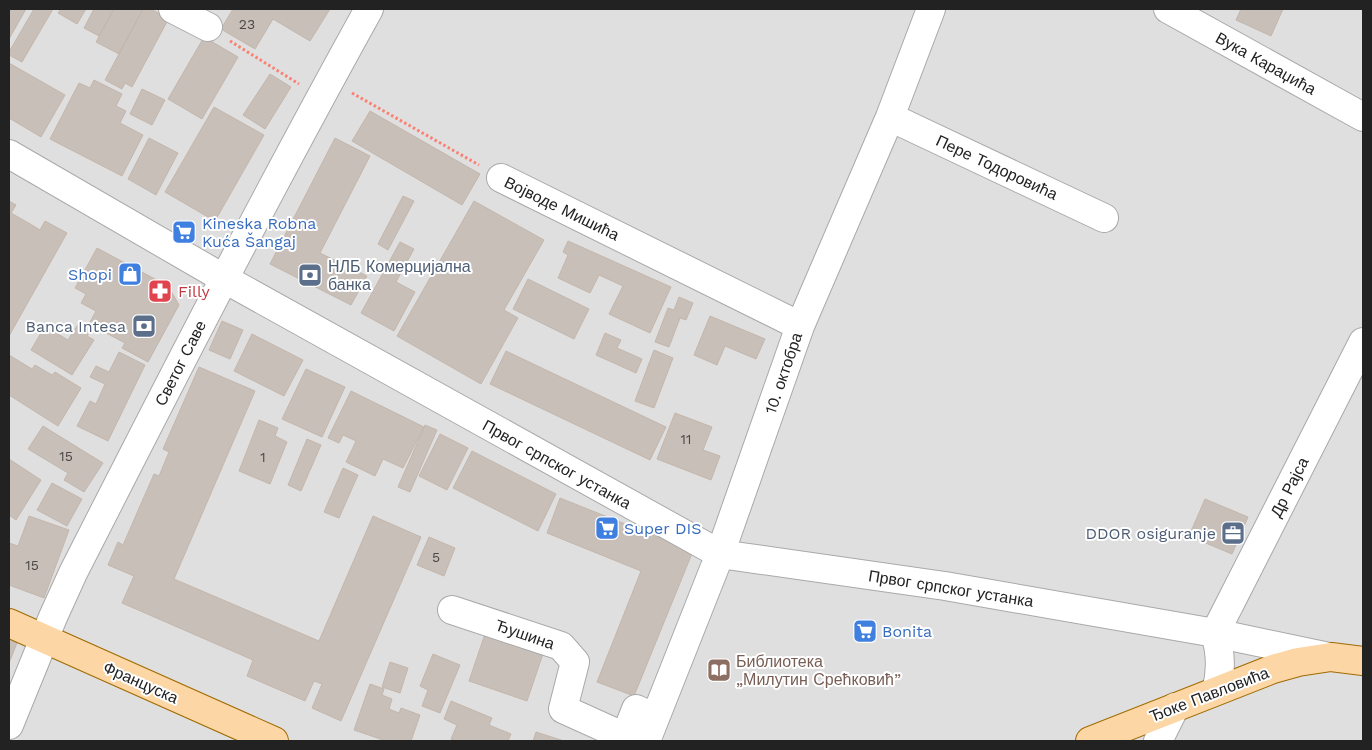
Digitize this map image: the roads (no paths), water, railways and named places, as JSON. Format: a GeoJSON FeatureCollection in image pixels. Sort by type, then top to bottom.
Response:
{"type":"FeatureCollection","features":[{"type":"Feature","properties":{"kind":"main road","name":"Француска"},"geometry":{"type":"LineString","coordinates":[[9,623],[274,741]]}},
{"type":"Feature","properties":{"kind":"main road","name":"Првог српског устанка"},"geometry":{"type":"LineString","coordinates":[[1331,657],[1363,662]]}},
{"type":"Feature","properties":{"kind":"main road","name":"Ђоке Павловића"},"geometry":{"type":"LineString","coordinates":[[1090,741],[1273,669],[1298,662],[1331,657]]}},
{"type":"Feature","properties":{"kind":"street"},"geometry":{"type":"LineString","coordinates":[[173,9],[208,27]]}},
{"type":"Feature","properties":{"kind":"street","name":"Светог Саве"},"geometry":{"type":"LineString","coordinates":[[9,725],[73,574],[224,278],[369,9]]}},
{"type":"Feature","properties":{"kind":"street","name":"10. октобра"},"geometry":{"type":"LineString","coordinates":[[651,730],[720,554],[800,326],[890,117],[931,9]]}},
{"type":"Feature","properties":{"kind":"street","name":"Вука Караџића"},"geometry":{"type":"LineString","coordinates":[[1168,9],[1363,118]]}},
{"type":"Feature","properties":{"kind":"street","name":"Пере Тодоровића"},"geometry":{"type":"LineString","coordinates":[[890,117],[1104,218]]}},
{"type":"Feature","properties":{"kind":"street","name":"Првог српског устанка"},"geometry":{"type":"LineString","coordinates":[[9,154],[224,278],[720,554],[945,586],[1215,633],[1331,657]]}},
{"type":"Feature","properties":{"kind":"street","name":"Војводе Мишића"},"geometry":{"type":"LineString","coordinates":[[501,178],[800,326]]}},
{"type":"Feature","properties":{"kind":"street","name":"Др Рајса"},"geometry":{"type":"LineString","coordinates":[[1215,633],[1363,342]]}},
{"type":"Feature","properties":{"kind":"street","name":"Ђушина"},"geometry":{"type":"LineString","coordinates":[[452,610],[561,646],[575,662],[563,709],[625,737],[636,709],[651,730]]}},
{"type":"Feature","properties":{"kind":"street"},"geometry":{"type":"LineString","coordinates":[[1215,633],[1221,660],[1216,692]]}},
{"type":"Feature","properties":{"kind":"street"},"geometry":{"type":"LineString","coordinates":[[1158,741],[1175,707]]}},
{"type":"Feature","properties":{"kind":"place","name":"Kineska Robna Kuća Šangaj"},"geometry":{"type":"Point","coordinates":[184,232]}},
{"type":"Feature","properties":{"kind":"place","name":"Shopi"},"geometry":{"type":"Point","coordinates":[130,274]}},
{"type":"Feature","properties":{"kind":"place","name":"НЛБ Комерцијална банка"},"geometry":{"type":"Point","coordinates":[310,275]}},
{"type":"Feature","properties":{"kind":"place","name":"Filly"},"geometry":{"type":"Point","coordinates":[160,291]}},
{"type":"Feature","properties":{"kind":"place","name":"Banca Intesa"},"geometry":{"type":"Point","coordinates":[144,326]}},
{"type":"Feature","properties":{"kind":"place","name":"Super DIS"},"geometry":{"type":"Point","coordinates":[607,528]}},
{"type":"Feature","properties":{"kind":"place","name":"DDOR osiguranje"},"geometry":{"type":"Point","coordinates":[1233,533]}},
{"type":"Feature","properties":{"kind":"place","name":"Bonita"},"geometry":{"type":"Point","coordinates":[865,631]}},
{"type":"Feature","properties":{"kind":"place","name":"Библиотека „Милутин Срећковић”"},"geometry":{"type":"Point","coordinates":[719,670]}}]}
